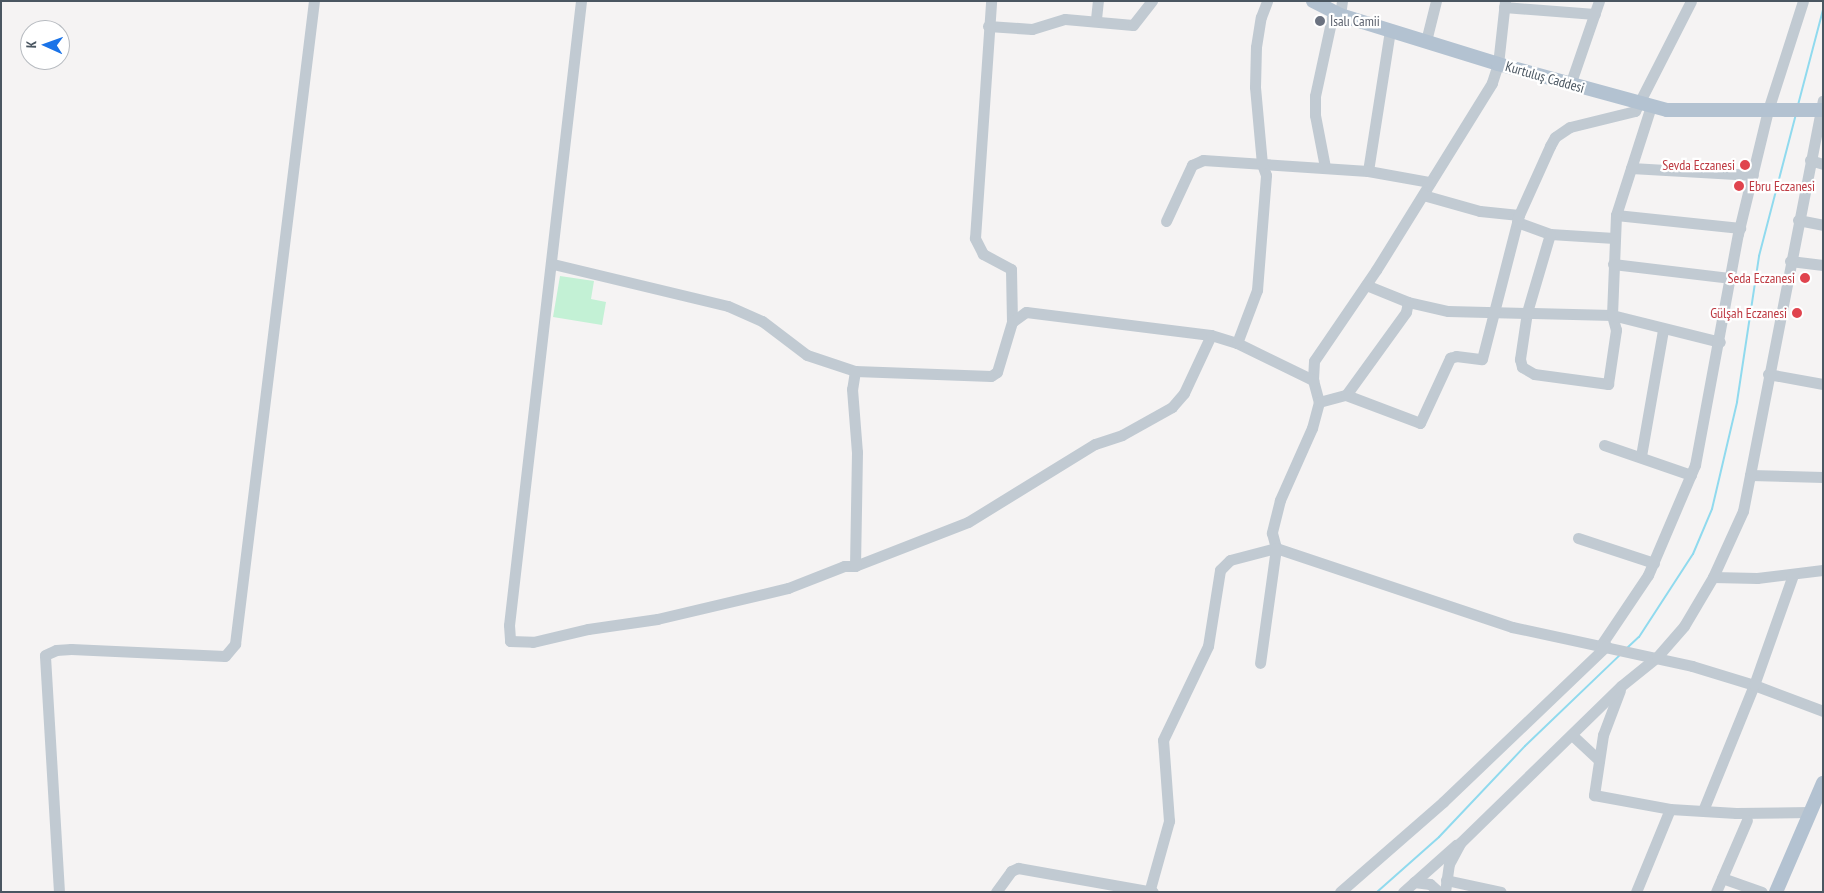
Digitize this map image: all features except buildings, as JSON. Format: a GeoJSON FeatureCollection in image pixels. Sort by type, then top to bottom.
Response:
{"type":"FeatureCollection","features":[{"type":"Feature","properties":{"kind":"main road","name":"Kurtuluş Caddesi"},"geometry":{"type":"LineString","coordinates":[[1313,1],[1390,30],[1498,64],[1667,110],[1786,110],[1819,108]]}},
{"type":"Feature","properties":{"kind":"main road"},"geometry":{"type":"LineString","coordinates":[[1776,892],[1823,782]]}},
{"type":"Feature","properties":{"kind":"street"},"geometry":{"type":"LineString","coordinates":[[59,892],[45,655],[56,650],[71,649],[225,656],[235,644],[314,1]]}},
{"type":"Feature","properties":{"kind":"street"},"geometry":{"type":"LineString","coordinates":[[581,1],[553,264],[509,625],[510,641],[533,642],[588,629],[657,619],[788,588],[844,566],[856,566],[968,522],[1095,444],[1122,435],[1172,407],[1184,393],[1211,335]]}},
{"type":"Feature","properties":{"kind":"street"},"geometry":{"type":"LineString","coordinates":[[553,264],[728,306],[762,321],[807,354],[855,371],[991,376],[997,372],[1012,322],[1012,269],[983,254],[975,238],[991,1]]}},
{"type":"Feature","properties":{"kind":"street"},"geometry":{"type":"LineString","coordinates":[[1096,20],[1098,1]]}},
{"type":"Feature","properties":{"kind":"street"},"geometry":{"type":"LineString","coordinates":[[988,26],[1032,30],[1065,18],[1133,25],[1152,1]]}},
{"type":"Feature","properties":{"kind":"street"},"geometry":{"type":"LineString","coordinates":[[1237,343],[1257,290],[1266,175],[1262,164],[1256,88],[1256,47],[1261,17],[1267,1]]}},
{"type":"Feature","properties":{"kind":"street"},"geometry":{"type":"LineString","coordinates":[[1426,41],[1436,1]]}},
{"type":"Feature","properties":{"kind":"street"},"geometry":{"type":"LineString","coordinates":[[1570,85],[1599,1]]}},
{"type":"Feature","properties":{"kind":"street"},"geometry":{"type":"LineString","coordinates":[[1550,234],[1527,312],[1520,359],[1522,367],[1534,374],[1608,384],[1616,330],[1612,315],[1616,216],[1631,168],[1644,104],[1691,1]]}},
{"type":"Feature","properties":{"kind":"street"},"geometry":{"type":"LineString","coordinates":[[1340,892],[1453,792],[1607,646],[1654,562],[1691,475],[1720,342],[1740,228],[1752,175],[1768,110],[1803,1]]}},
{"type":"Feature","properties":{"kind":"street"},"geometry":{"type":"LineString","coordinates":[[1260,663],[1276,548],[1272,533],[1280,500],[1312,428],[1319,402],[1313,380],[1314,361],[1366,285],[1492,83],[1498,64],[1504,4],[1595,14]]}},
{"type":"Feature","properties":{"kind":"street"},"geometry":{"type":"LineString","coordinates":[[1325,167],[1315,115],[1315,96],[1339,10]]}},
{"type":"Feature","properties":{"kind":"street"},"geometry":{"type":"LineString","coordinates":[[1368,171],[1390,30]]}},
{"type":"Feature","properties":{"kind":"street"},"geometry":{"type":"LineString","coordinates":[[1319,402],[1346,395],[1420,423],[1450,358],[1456,356],[1482,359],[1518,218],[1555,137],[1570,127],[1635,111],[1644,104]]}},
{"type":"Feature","properties":{"kind":"street"},"geometry":{"type":"LineString","coordinates":[[1403,892],[1460,843],[1684,626],[1713,577],[1743,511],[1819,108]]}},
{"type":"Feature","properties":{"kind":"street"},"geometry":{"type":"LineString","coordinates":[[1166,221],[1192,165],[1203,160],[1368,171],[1430,182]]}},
{"type":"Feature","properties":{"kind":"street"},"geometry":{"type":"LineString","coordinates":[[1810,160],[1823,164]]}},
{"type":"Feature","properties":{"kind":"street"},"geometry":{"type":"LineString","coordinates":[[1631,168],[1752,175]]}},
{"type":"Feature","properties":{"kind":"street"},"geometry":{"type":"LineString","coordinates":[[1423,194],[1480,210],[1518,218],[1550,234],[1614,238]]}},
{"type":"Feature","properties":{"kind":"street"},"geometry":{"type":"LineString","coordinates":[[1616,216],[1740,228]]}},
{"type":"Feature","properties":{"kind":"street"},"geometry":{"type":"LineString","coordinates":[[1798,220],[1823,225]]}},
{"type":"Feature","properties":{"kind":"street"},"geometry":{"type":"LineString","coordinates":[[1790,261],[1823,265]]}},
{"type":"Feature","properties":{"kind":"street"},"geometry":{"type":"LineString","coordinates":[[1613,264],[1731,278]]}},
{"type":"Feature","properties":{"kind":"street"},"geometry":{"type":"LineString","coordinates":[[1366,285],[1408,302],[1448,311],[1612,315],[1663,330],[1720,342]]}},
{"type":"Feature","properties":{"kind":"street"},"geometry":{"type":"LineString","coordinates":[[1346,395],[1406,312],[1408,302]]}},
{"type":"Feature","properties":{"kind":"street"},"geometry":{"type":"LineString","coordinates":[[1012,322],[1026,312],[1211,335],[1237,343],[1313,380]]}},
{"type":"Feature","properties":{"kind":"street"},"geometry":{"type":"LineString","coordinates":[[1641,456],[1663,330]]}},
{"type":"Feature","properties":{"kind":"street"},"geometry":{"type":"LineString","coordinates":[[855,371],[852,389],[857,452],[856,566]]}},
{"type":"Feature","properties":{"kind":"street"},"geometry":{"type":"LineString","coordinates":[[1768,374],[1823,384]]}},
{"type":"Feature","properties":{"kind":"street"},"geometry":{"type":"LineString","coordinates":[[1604,445],[1641,456],[1691,475]]}},
{"type":"Feature","properties":{"kind":"street"},"geometry":{"type":"LineString","coordinates":[[1750,475],[1823,477]]}},
{"type":"Feature","properties":{"kind":"street"},"geometry":{"type":"LineString","coordinates":[[1578,538],[1654,562]]}},
{"type":"Feature","properties":{"kind":"street"},"geometry":{"type":"LineString","coordinates":[[996,892],[1011,871],[1018,868],[1124,890],[1152,891],[1169,821],[1163,740],[1208,646],[1220,570],[1230,560],[1276,548],[1512,627],[1652,655],[1754,685],[1823,711]]}},
{"type":"Feature","properties":{"kind":"street"},"geometry":{"type":"LineString","coordinates":[[1713,577],[1757,578],[1823,570]]}},
{"type":"Feature","properties":{"kind":"street"},"geometry":{"type":"LineString","coordinates":[[1704,808],[1754,685],[1793,575]]}},
{"type":"Feature","properties":{"kind":"street"},"geometry":{"type":"LineString","coordinates":[[1621,686],[1603,736],[1594,795],[1670,809],[1704,808],[1736,813],[1810,812]]}},
{"type":"Feature","properties":{"kind":"street"},"geometry":{"type":"LineString","coordinates":[[1572,734],[1599,760]]}},
{"type":"Feature","properties":{"kind":"street"},"geometry":{"type":"LineString","coordinates":[[1636,892],[1670,809]]}},
{"type":"Feature","properties":{"kind":"street"},"geometry":{"type":"LineString","coordinates":[[1716,892],[1747,820]]}},
{"type":"Feature","properties":{"kind":"street"},"geometry":{"type":"LineString","coordinates":[[1460,843],[1445,886],[1501,892]]}},
{"type":"Feature","properties":{"kind":"street"},"geometry":{"type":"LineString","coordinates":[[1722,878],[1762,892]]}},
{"type":"Feature","properties":{"kind":"street"},"geometry":{"type":"LineString","coordinates":[[1414,882],[1430,884],[1439,892]]}},
{"type":"Feature","properties":{"kind":"green space"},"geometry":{"type":"Polygon","coordinates":[[[560,276],[594,281],[591,299],[606,302],[602,325],[553,317],[560,276]]]}},
{"type":"Feature","properties":{"kind":"waterway"},"geometry":{"type":"LineString","coordinates":[[1798,105],[1823,10]]}},
{"type":"Feature","properties":{"kind":"waterway"},"geometry":{"type":"LineString","coordinates":[[1627,648],[1639,637],[1693,554],[1712,509],[1737,402],[1759,256],[1796,114]]}},
{"type":"Feature","properties":{"kind":"waterway"},"geometry":{"type":"LineString","coordinates":[[1377,892],[1439,837],[1525,746],[1620,655]]}},
{"type":"Feature","properties":{"kind":"place","name":"İsalı Camii"},"geometry":{"type":"Point","coordinates":[1320,21]}},
{"type":"Feature","properties":{"kind":"place","name":"Sevda Eczanesi"},"geometry":{"type":"Point","coordinates":[1745,165]}},
{"type":"Feature","properties":{"kind":"place","name":"Ebru Eczanesi"},"geometry":{"type":"Point","coordinates":[1739,186]}},
{"type":"Feature","properties":{"kind":"place","name":"Seda Eczanesi"},"geometry":{"type":"Point","coordinates":[1805,278]}},
{"type":"Feature","properties":{"kind":"place","name":"Gülşah Eczanesi"},"geometry":{"type":"Point","coordinates":[1797,313]}}]}
